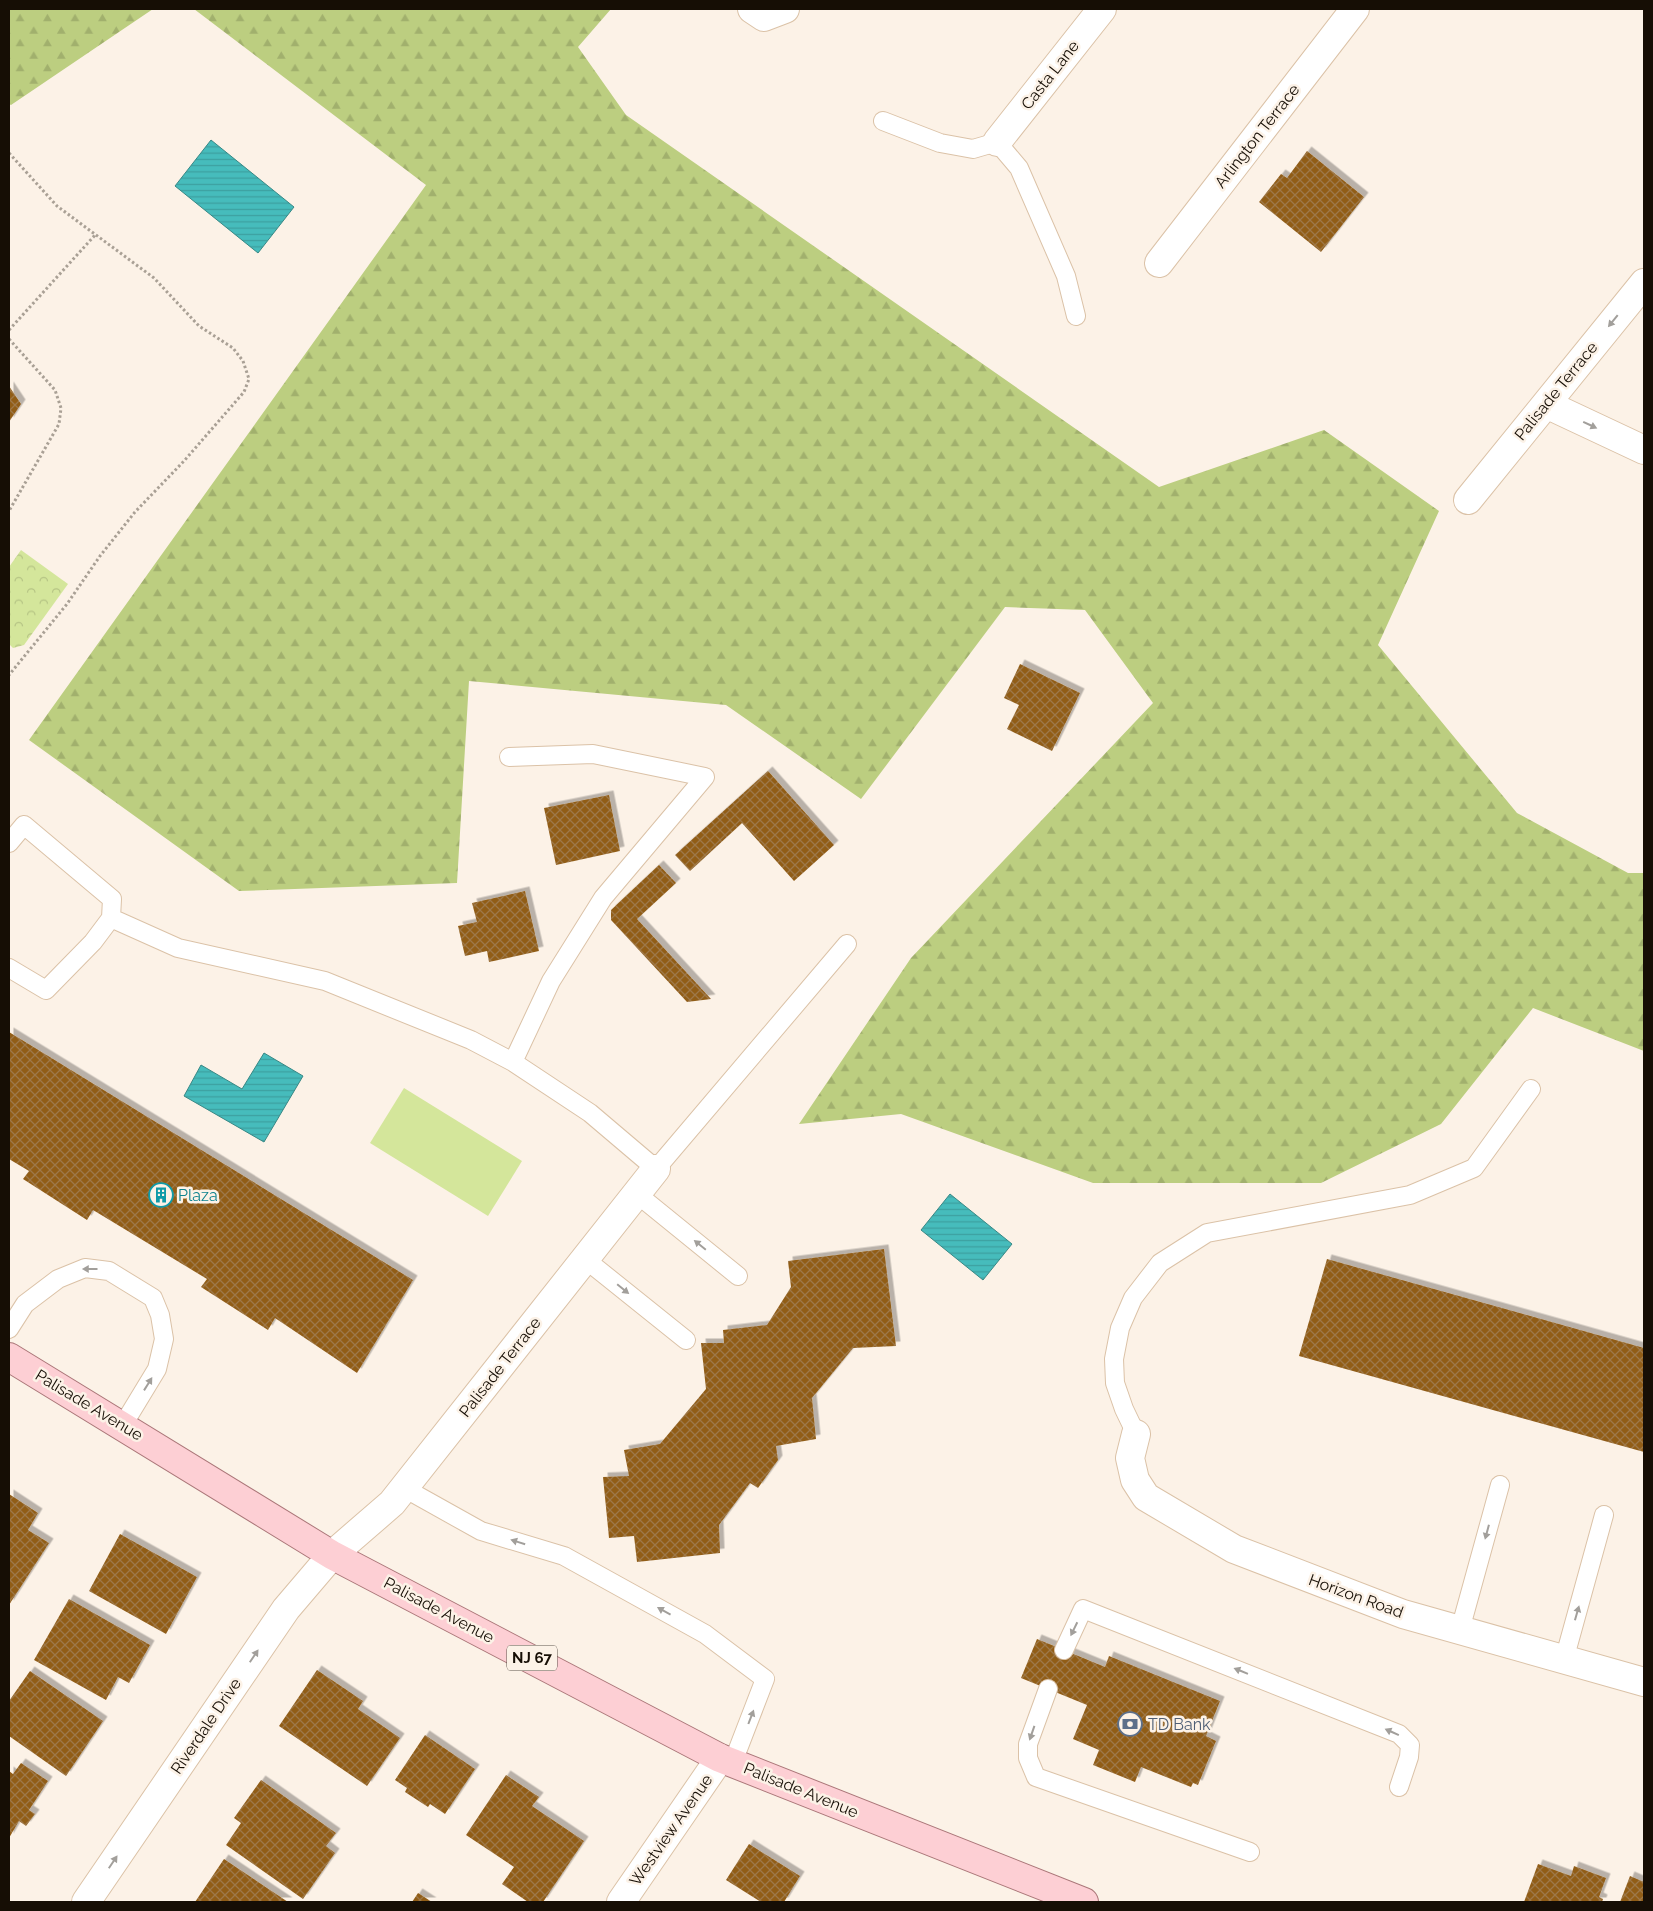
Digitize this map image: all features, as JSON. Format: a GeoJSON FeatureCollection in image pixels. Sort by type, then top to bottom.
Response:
{"type":"FeatureCollection","features":[{"type":"Feature","properties":{"kind":"main road","name":"Palisade Avenue"},"geometry":{"type":"LineString","coordinates":[[9,1356],[332,1554],[727,1760],[1084,1902]]}},
{"type":"Feature","properties":{"kind":"street"},"geometry":{"type":"LineString","coordinates":[[752,9],[764,17],[785,9]]}},
{"type":"Feature","properties":{"kind":"street","name":"Casta Lane"},"geometry":{"type":"LineString","coordinates":[[998,142],[1102,9]]}},
{"type":"Feature","properties":{"kind":"street","name":"Arlington Terrace"},"geometry":{"type":"LineString","coordinates":[[1159,263],[1355,9]]}},
{"type":"Feature","properties":{"kind":"street","name":"Palisade Terrace"},"geometry":{"type":"LineString","coordinates":[[1468,500],[1644,283]]}},
{"type":"Feature","properties":{"kind":"street"},"geometry":{"type":"LineString","coordinates":[[1546,404],[1644,450]]}},
{"type":"Feature","properties":{"kind":"street","name":"Palisade Terrace"},"geometry":{"type":"LineString","coordinates":[[332,1554],[392,1503],[656,1169]]}},
{"type":"Feature","properties":{"kind":"street","name":"Horizon Road"},"geometry":{"type":"LineString","coordinates":[[1136,1434],[1130,1458],[1134,1480],[1146,1497],[1234,1550],[1403,1614],[1644,1682]]}},
{"type":"Feature","properties":{"kind":"street","name":"Riverdale Drive"},"geometry":{"type":"LineString","coordinates":[[86,1902],[286,1609],[332,1554]]}},
{"type":"Feature","properties":{"kind":"street","name":"Westview Avenue"},"geometry":{"type":"LineString","coordinates":[[621,1902],[727,1760]]}},
{"type":"Feature","properties":{"kind":"lane"},"geometry":{"type":"LineString","coordinates":[[883,121],[940,143],[973,149],[998,142],[1019,168],[1031,194],[1066,276],[1076,316]]}},
{"type":"Feature","properties":{"kind":"lane"},"geometry":{"type":"LineString","coordinates":[[509,757],[593,754],[705,777],[603,898],[551,981],[513,1062]]}},
{"type":"Feature","properties":{"kind":"lane"},"geometry":{"type":"LineString","coordinates":[[9,843],[24,825],[112,899],[111,918],[93,942],[46,990],[9,968]]}},
{"type":"Feature","properties":{"kind":"lane"},"geometry":{"type":"LineString","coordinates":[[111,918],[178,948],[325,981],[471,1040],[513,1062],[590,1113],[656,1169],[847,944]]}},
{"type":"Feature","properties":{"kind":"lane"},"geometry":{"type":"LineString","coordinates":[[1136,1434],[1124,1409],[1116,1383],[1114,1359],[1120,1328],[1133,1298],[1160,1263],[1207,1233],[1410,1195],[1474,1168],[1530,1089]]}},
{"type":"Feature","properties":{"kind":"lane"},"geometry":{"type":"LineString","coordinates":[[637,1194],[738,1276]]}},
{"type":"Feature","properties":{"kind":"lane"},"geometry":{"type":"LineString","coordinates":[[585,1259],[686,1340]]}},
{"type":"Feature","properties":{"kind":"lane"},"geometry":{"type":"LineString","coordinates":[[9,1329],[25,1304],[58,1279],[86,1268],[109,1270],[154,1298],[160,1314],[164,1339],[157,1369],[123,1426]]}},
{"type":"Feature","properties":{"kind":"lane"},"geometry":{"type":"LineString","coordinates":[[1460,1630],[1500,1485]]}},
{"type":"Feature","properties":{"kind":"lane"},"geometry":{"type":"LineString","coordinates":[[404,1488],[481,1531],[572,1560],[705,1634],[765,1679],[727,1760]]}},
{"type":"Feature","properties":{"kind":"lane"},"geometry":{"type":"LineString","coordinates":[[1564,1660],[1604,1515]]}},
{"type":"Feature","properties":{"kind":"lane"},"geometry":{"type":"LineString","coordinates":[[1064,1650],[1084,1609],[1398,1734],[1410,1744],[1409,1757],[1399,1787]]}},
{"type":"Feature","properties":{"kind":"lane"},"geometry":{"type":"LineString","coordinates":[[1048,1689],[1028,1744],[1028,1758],[1036,1777],[1250,1852]]}},
{"type":"Feature","properties":{"kind":"path"},"geometry":{"type":"LineString","coordinates":[[9,153],[57,206],[154,278],[199,326],[233,348],[243,361],[249,379],[244,392],[184,461],[135,512],[100,556],[68,604],[9,675]]}},
{"type":"Feature","properties":{"kind":"path"},"geometry":{"type":"LineString","coordinates":[[9,330],[96,234]]}},
{"type":"Feature","properties":{"kind":"path"},"geometry":{"type":"LineString","coordinates":[[9,339],[55,390],[62,408],[59,424],[9,511]]}},
{"type":"Feature","properties":{"kind":"green space"},"geometry":{"type":"Polygon","coordinates":[[[9,9],[153,9],[11,105],[9,104],[9,9]]]}},
{"type":"Feature","properties":{"kind":"green space"},"geometry":{"type":"Polygon","coordinates":[[[194,9],[611,9],[578,47],[626,115],[1159,487],[1324,430],[1439,511],[1378,645],[1517,813],[1628,873],[1644,873],[1644,1051],[1533,1008],[1441,1124],[1321,1183],[1093,1183],[901,1114],[799,1124],[911,958],[1153,703],[1085,610],[1005,607],[861,799],[726,705],[469,681],[457,883],[239,891],[29,740],[426,185],[194,9]]]}},
{"type":"Feature","properties":{"kind":"green space"},"geometry":{"type":"Polygon","coordinates":[[[21,550],[68,584],[24,645],[13,648],[9,644],[9,567],[21,550]]]}},
{"type":"Feature","properties":{"kind":"green space"},"geometry":{"type":"Polygon","coordinates":[[[404,1088],[522,1161],[488,1216],[370,1143],[404,1088]]]}},
{"type":"Feature","properties":{"kind":"water"},"geometry":{"type":"Polygon","coordinates":[[[211,140],[294,207],[258,253],[175,186],[211,140]]]}},
{"type":"Feature","properties":{"kind":"water"},"geometry":{"type":"Polygon","coordinates":[[[264,1053],[303,1076],[264,1142],[184,1096],[201,1065],[242,1089],[264,1053]]]}},
{"type":"Feature","properties":{"kind":"water"},"geometry":{"type":"Polygon","coordinates":[[[950,1194],[1012,1244],[983,1280],[921,1230],[950,1194]]]}},
{"type":"Feature","properties":{"kind":"building"},"geometry":{"type":"Polygon","coordinates":[[[1307,151],[1364,197],[1321,252],[1259,202],[1281,174],[1287,178],[1307,151]]]}},
{"type":"Feature","properties":{"kind":"building"},"geometry":{"type":"Polygon","coordinates":[[[9,386],[21,404],[9,422],[9,386]]]}},
{"type":"Feature","properties":{"kind":"building"},"geometry":{"type":"Polygon","coordinates":[[[1020,664],[1080,693],[1052,751],[1007,729],[1019,705],[1004,698],[1020,664]]]}},
{"type":"Feature","properties":{"kind":"building"},"geometry":{"type":"Polygon","coordinates":[[[768,771],[834,845],[794,881],[742,823],[690,871],[675,855],[768,771]]]}},
{"type":"Feature","properties":{"kind":"building"},"geometry":{"type":"Polygon","coordinates":[[[609,795],[620,851],[556,865],[544,808],[609,795]]]}},
{"type":"Feature","properties":{"kind":"building"},"geometry":{"type":"Polygon","coordinates":[[[659,865],[676,883],[637,919],[711,999],[687,1002],[611,920],[611,910],[659,865]]]}},
{"type":"Feature","properties":{"kind":"building"},"geometry":{"type":"Polygon","coordinates":[[[525,891],[539,951],[489,962],[487,951],[465,956],[458,926],[477,922],[472,903],[525,891]]]}},
{"type":"Feature","properties":{"kind":"building","name":"Plaza"},"geometry":{"type":"Polygon","coordinates":[[[9,1032],[413,1280],[357,1373],[275,1318],[268,1330],[201,1287],[207,1279],[93,1210],[87,1220],[23,1179],[29,1171],[9,1159],[9,1032]]]}},
{"type":"Feature","properties":{"kind":"building"},"geometry":{"type":"Polygon","coordinates":[[[884,1249],[896,1346],[853,1348],[812,1398],[816,1439],[776,1446],[778,1460],[758,1488],[750,1483],[719,1525],[720,1553],[637,1562],[634,1536],[609,1538],[603,1477],[629,1476],[624,1450],[660,1444],[706,1389],[701,1343],[724,1343],[723,1330],[767,1325],[791,1287],[788,1261],[884,1249]]]}},
{"type":"Feature","properties":{"kind":"building"},"geometry":{"type":"Polygon","coordinates":[[[1327,1259],[1644,1348],[1644,1452],[1299,1356],[1327,1259]]]}},
{"type":"Feature","properties":{"kind":"building"},"geometry":{"type":"Polygon","coordinates":[[[9,1494],[38,1513],[28,1530],[49,1543],[9,1605],[9,1494]]]}},
{"type":"Feature","properties":{"kind":"building"},"geometry":{"type":"Polygon","coordinates":[[[120,1534],[197,1577],[166,1634],[89,1591],[120,1534]]]}},
{"type":"Feature","properties":{"kind":"building"},"geometry":{"type":"Polygon","coordinates":[[[69,1599],[150,1645],[129,1683],[118,1677],[106,1700],[34,1660],[69,1599]]]}},
{"type":"Feature","properties":{"kind":"building"},"geometry":{"type":"Polygon","coordinates":[[[1037,1639],[1105,1667],[1109,1656],[1220,1701],[1206,1736],[1216,1741],[1198,1785],[1193,1783],[1191,1787],[1141,1767],[1135,1782],[1093,1765],[1099,1750],[1073,1739],[1087,1705],[1021,1678],[1037,1639]]]}},
{"type":"Feature","properties":{"kind":"building"},"geometry":{"type":"Polygon","coordinates":[[[317,1670],[363,1701],[358,1709],[400,1738],[367,1786],[279,1726],[317,1670]]]}},
{"type":"Feature","properties":{"kind":"building"},"geometry":{"type":"Polygon","coordinates":[[[30,1671],[103,1721],[66,1776],[9,1736],[9,1701],[30,1671]]]}},
{"type":"Feature","properties":{"kind":"building"},"geometry":{"type":"Polygon","coordinates":[[[425,1735],[475,1769],[445,1814],[430,1804],[428,1807],[405,1792],[407,1788],[395,1780],[425,1735]]]}},
{"type":"Feature","properties":{"kind":"building"},"geometry":{"type":"Polygon","coordinates":[[[21,1763],[48,1781],[29,1810],[35,1814],[26,1826],[19,1821],[9,1838],[9,1771],[13,1774],[21,1763]]]}},
{"type":"Feature","properties":{"kind":"building"},"geometry":{"type":"Polygon","coordinates":[[[506,1775],[539,1797],[532,1806],[584,1841],[543,1902],[528,1902],[502,1884],[514,1867],[466,1835],[506,1775]]]}},
{"type":"Feature","properties":{"kind":"building"},"geometry":{"type":"Polygon","coordinates":[[[261,1780],[336,1833],[326,1846],[335,1853],[303,1899],[226,1845],[241,1823],[234,1818],[261,1780]]]}},
{"type":"Feature","properties":{"kind":"building"},"geometry":{"type":"Polygon","coordinates":[[[749,1844],[800,1876],[784,1902],[761,1902],[726,1880],[749,1844]]]}},
{"type":"Feature","properties":{"kind":"building"},"geometry":{"type":"Polygon","coordinates":[[[224,1859],[288,1902],[195,1902],[224,1859]]]}},
{"type":"Feature","properties":{"kind":"building"},"geometry":{"type":"Polygon","coordinates":[[[1538,1864],[1571,1876],[1574,1866],[1606,1878],[1599,1897],[1603,1899],[1602,1902],[1524,1902],[1538,1864]]]}},
{"type":"Feature","properties":{"kind":"building"},"geometry":{"type":"Polygon","coordinates":[[[1630,1876],[1644,1882],[1644,1902],[1620,1902],[1630,1876]]]}},
{"type":"Feature","properties":{"kind":"building"},"geometry":{"type":"Polygon","coordinates":[[[418,1893],[432,1902],[412,1902],[418,1893]]]}},
{"type":"Feature","properties":{"kind":"place","name":"Plaza"},"geometry":{"type":"Point","coordinates":[161,1195]}},
{"type":"Feature","properties":{"kind":"place","name":"TD Bank"},"geometry":{"type":"Point","coordinates":[1130,1724]}}]}
